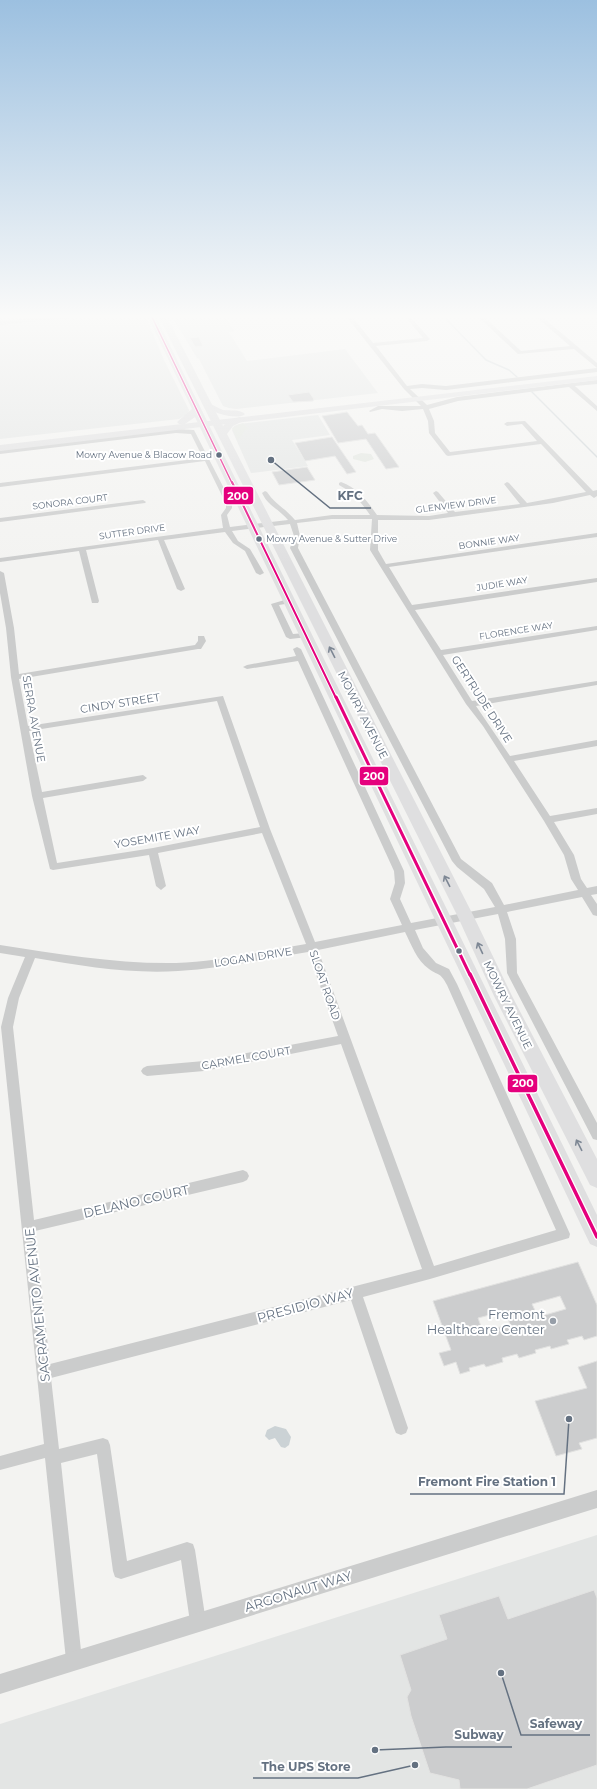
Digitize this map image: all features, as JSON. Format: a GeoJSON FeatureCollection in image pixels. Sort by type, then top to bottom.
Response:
{"type":"FeatureCollection","features":[{"type":"Feature","properties":{"kind":"main road","name":"MOWRY AVENUE"},"geometry":{"type":"LineString","coordinates":[[191,398],[597,1237]]}},
{"type":"Feature","properties":{"kind":"main road","name":"MOWRY AVENUE"},"geometry":{"type":"LineString","coordinates":[[204,398],[465,916],[503,996],[597,1179]]}},
{"type":"Feature","properties":{"kind":"main road"},"geometry":{"type":"LineString","coordinates":[[215,420],[253,413],[399,398]]}},
{"type":"Feature","properties":{"kind":"main road"},"geometry":{"type":"LineString","coordinates":[[0,442],[182,422],[192,415],[200,418],[215,420],[240,420],[403,398]]}},
{"type":"Feature","properties":{"kind":"main road"},"geometry":{"type":"LineString","coordinates":[[208,406],[225,413],[253,413]]}},
{"type":"Feature","properties":{"kind":"main road"},"geometry":{"type":"LineString","coordinates":[[0,448],[200,418]]}},
{"type":"Feature","properties":{"kind":"main road"},"geometry":{"type":"LineString","coordinates":[[222,433],[230,424],[240,420]]}},
{"type":"Feature","properties":{"kind":"street"},"geometry":{"type":"LineString","coordinates":[[416,398],[425,407],[431,421],[432,433],[448,454],[541,442]]}},
{"type":"Feature","properties":{"kind":"street"},"geometry":{"type":"LineString","coordinates":[[372,411],[374,409],[384,408],[402,409],[440,406],[461,398]]}},
{"type":"Feature","properties":{"kind":"street"},"geometry":{"type":"LineString","coordinates":[[585,398],[597,410]]}},
{"type":"Feature","properties":{"kind":"street"},"geometry":{"type":"LineString","coordinates":[[507,424],[523,422],[541,442],[594,492],[597,499]]}},
{"type":"Feature","properties":{"kind":"street"},"geometry":{"type":"LineString","coordinates":[[0,452],[176,431],[192,431],[229,504],[229,508],[224,515],[224,521],[227,529],[235,542],[248,550],[260,573]]}},
{"type":"Feature","properties":{"kind":"street"},"geometry":{"type":"LineString","coordinates":[[0,485],[207,459]]}},
{"type":"Feature","properties":{"kind":"street"},"geometry":{"type":"LineString","coordinates":[[341,484],[352,490],[363,500],[375,518]]}},
{"type":"Feature","properties":{"kind":"street"},"geometry":{"type":"LineString","coordinates":[[507,484],[526,505]]}},
{"type":"Feature","properties":{"kind":"street","name":"GLENVIEW DRIVE"},"geometry":{"type":"LineString","coordinates":[[268,524],[332,517],[429,518],[526,505],[594,492]]}},
{"type":"Feature","properties":{"kind":"street"},"geometry":{"type":"LineString","coordinates":[[265,493],[269,501],[284,511],[293,522]]}},
{"type":"Feature","properties":{"kind":"street"},"geometry":{"type":"LineString","coordinates":[[436,493],[453,515]]}},
{"type":"Feature","properties":{"kind":"street","name":"SONORA COURT"},"geometry":{"type":"LineString","coordinates":[[0,520],[143,502]]}},
{"type":"Feature","properties":{"kind":"street","name":"GERTRUDE DRIVE"},"geometry":{"type":"LineString","coordinates":[[375,518],[374,550],[470,704],[486,725],[548,820],[569,855],[576,879],[597,912]]}},
{"type":"Feature","properties":{"kind":"street","name":"MOWRY AVENUE"},"geometry":{"type":"LineString","coordinates":[[293,522],[297,536],[294,548],[457,861],[465,869],[488,885],[495,895],[508,928],[512,944],[510,960],[512,973],[597,1135]]}},
{"type":"Feature","properties":{"kind":"street","name":"SUTTER DRIVE"},"geometry":{"type":"LineString","coordinates":[[0,560],[268,524]]}},
{"type":"Feature","properties":{"kind":"street","name":"BONNIE WAY"},"geometry":{"type":"LineString","coordinates":[[384,566],[597,535]]}},
{"type":"Feature","properties":{"kind":"street"},"geometry":{"type":"LineString","coordinates":[[160,538],[181,589]]}},
{"type":"Feature","properties":{"kind":"street"},"geometry":{"type":"LineString","coordinates":[[82,549],[95,601]]}},
{"type":"Feature","properties":{"kind":"street","name":"SERRA AVENUE"},"geometry":{"type":"LineString","coordinates":[[0,573],[10,628],[15,677],[24,729],[53,867]]}},
{"type":"Feature","properties":{"kind":"street","name":"JUDIE WAY"},"geometry":{"type":"LineString","coordinates":[[410,608],[597,580]]}},
{"type":"Feature","properties":{"kind":"street","name":"FLORENCE WAY"},"geometry":{"type":"LineString","coordinates":[[439,653],[597,628]]}},
{"type":"Feature","properties":{"kind":"street"},"geometry":{"type":"LineString","coordinates":[[15,677],[198,647],[202,641],[201,638]]}},
{"type":"Feature","properties":{"kind":"street"},"geometry":{"type":"LineString","coordinates":[[109,652],[112,661]]}},
{"type":"Feature","properties":{"kind":"street"},"geometry":{"type":"LineString","coordinates":[[246,667],[299,654],[399,871],[400,883],[396,898],[407,927]]}},
{"type":"Feature","properties":{"kind":"street"},"geometry":{"type":"LineString","coordinates":[[470,704],[597,683]]}},
{"type":"Feature","properties":{"kind":"street","name":"CINDY STREET"},"geometry":{"type":"LineString","coordinates":[[24,729],[220,698]]}},
{"type":"Feature","properties":{"kind":"street","name":"SLOAT ROAD"},"geometry":{"type":"LineString","coordinates":[[220,698],[265,829],[312,947],[344,1039],[430,1273]]}},
{"type":"Feature","properties":{"kind":"street"},"geometry":{"type":"LineString","coordinates":[[508,759],[597,743]]}},
{"type":"Feature","properties":{"kind":"street"},"geometry":{"type":"LineString","coordinates":[[37,796],[143,778]]}},
{"type":"Feature","properties":{"kind":"street"},"geometry":{"type":"LineString","coordinates":[[548,820],[597,811]]}},
{"type":"Feature","properties":{"kind":"street","name":"YOSEMITE WAY"},"geometry":{"type":"LineString","coordinates":[[53,867],[153,851],[265,829]]}},
{"type":"Feature","properties":{"kind":"street"},"geometry":{"type":"LineString","coordinates":[[153,851],[161,886]]}},
{"type":"Feature","properties":{"kind":"street","name":"LOGAN DRIVE"},"geometry":{"type":"LineString","coordinates":[[0,949],[98,964],[140,967],[177,967],[213,964],[312,947],[500,908],[597,890]]}},
{"type":"Feature","properties":{"kind":"street","name":"PRESIDIO WAY"},"geometry":{"type":"LineString","coordinates":[[44,1373],[430,1273],[564,1234],[452,984],[445,972],[432,966],[419,950],[407,927]]}},
{"type":"Feature","properties":{"kind":"street","name":"SACRAMENTO AVENUE"},"geometry":{"type":"LineString","coordinates":[[32,954],[15,990],[9,1010],[7,1027],[74,1660]]}},
{"type":"Feature","properties":{"kind":"street","name":"CARMEL COURT"},"geometry":{"type":"LineString","coordinates":[[147,1070],[204,1066],[344,1039]]}},
{"type":"Feature","properties":{"kind":"street","name":"DELANO COURT"},"geometry":{"type":"LineString","coordinates":[[28,1227],[243,1176]]}},
{"type":"Feature","properties":{"kind":"street"},"geometry":{"type":"LineString","coordinates":[[356,1292],[401,1428]]}},
{"type":"Feature","properties":{"kind":"street"},"geometry":{"type":"LineString","coordinates":[[0,1464],[52,1453],[103,1445],[121,1571],[187,1550],[198,1622]]}},
{"type":"Feature","properties":{"kind":"street","name":"ARGONAUT WAY"},"geometry":{"type":"LineString","coordinates":[[0,1684],[597,1499]]}},
{"type":"Feature","properties":{"kind":"shaded area"},"geometry":{"type":"Polygon","coordinates":[[[0,398],[183,398],[189,410],[188,414],[179,419],[0,439],[0,398]]]}},
{"type":"Feature","properties":{"kind":"shaded area"},"geometry":{"type":"Polygon","coordinates":[[[219,398],[329,398],[236,409],[223,406],[219,398]]]}},
{"type":"Feature","properties":{"kind":"shaded area"},"geometry":{"type":"Polygon","coordinates":[[[318,415],[330,435],[292,440],[308,466],[251,473],[232,430],[234,426],[239,424],[318,415]]]}},
{"type":"Feature","properties":{"kind":"shaded area"},"geometry":{"type":"Polygon","coordinates":[[[243,423],[249,429],[245,430],[237,440],[232,428],[243,423]]]}},
{"type":"Feature","properties":{"kind":"shaded area"},"geometry":{"type":"Polygon","coordinates":[[[361,453],[371,454],[374,459],[365,462],[353,459],[353,456],[361,453]]]}},
{"type":"Feature","properties":{"kind":"shaded area"},"geometry":{"type":"Polygon","coordinates":[[[275,1426],[286,1429],[291,1437],[289,1445],[285,1448],[281,1447],[275,1438],[269,1440],[265,1436],[267,1430],[275,1426]]]}},
{"type":"Feature","properties":{"kind":"shaded area"},"geometry":{"type":"Polygon","coordinates":[[[597,1535],[597,1789],[0,1789],[0,1724],[597,1535]]]}},
{"type":"Feature","properties":{"kind":"building"},"geometry":{"type":"Polygon","coordinates":[[[290,398],[314,399],[313,401],[293,402],[290,398]]]}},
{"type":"Feature","properties":{"kind":"building"},"geometry":{"type":"Polygon","coordinates":[[[347,412],[358,426],[362,425],[368,434],[375,433],[399,467],[386,469],[366,439],[338,443],[322,416],[347,412]]]}},
{"type":"Feature","properties":{"kind":"building"},"geometry":{"type":"Polygon","coordinates":[[[332,437],[356,472],[347,474],[335,456],[305,461],[295,443],[332,437]]]}},
{"type":"Feature","properties":{"kind":"building"},"geometry":{"type":"Polygon","coordinates":[[[307,467],[315,480],[279,485],[272,472],[307,467]]]}},
{"type":"Feature","properties":{"kind":"building","name":"Fremont Healthcare Center"},"geometry":{"type":"Polygon","coordinates":[[[578,1262],[597,1305],[597,1336],[584,1340],[582,1336],[567,1340],[569,1344],[551,1349],[550,1346],[535,1350],[536,1353],[519,1358],[517,1354],[502,1358],[503,1362],[486,1367],[484,1364],[469,1368],[470,1371],[460,1374],[456,1362],[444,1366],[439,1353],[451,1350],[433,1301],[578,1262]],[[560,1296],[532,1304],[538,1317],[566,1309],[560,1296]],[[505,1311],[478,1318],[483,1332],[510,1324],[505,1311]]]}},
{"type":"Feature","properties":{"kind":"building"},"geometry":{"type":"Polygon","coordinates":[[[597,1361],[597,1438],[579,1443],[582,1449],[556,1456],[535,1401],[587,1388],[578,1367],[597,1361]]]}},
{"type":"Feature","properties":{"kind":"building"},"geometry":{"type":"Polygon","coordinates":[[[594,1590],[597,1598],[597,1765],[527,1789],[460,1789],[459,1780],[430,1773],[411,1716],[407,1697],[411,1690],[400,1655],[447,1639],[439,1615],[499,1596],[508,1619],[594,1590]]]}},
{"type":"Feature","properties":{"kind":"waterway"},"geometry":{"type":"LineString","coordinates":[[538,398],[597,457]]}},
{"type":"Feature","properties":{"kind":"transit line","name":"200"},"geometry":{"type":"LineString","coordinates":[[191,398],[597,1237]]}},
{"type":"Feature","properties":{"kind":"place","name":"Mowry Avenue & Blacow Road"},"geometry":{"type":"Point","coordinates":[219,455]}},
{"type":"Feature","properties":{"kind":"place","name":"KFC"},"geometry":{"type":"Point","coordinates":[271,460]}},
{"type":"Feature","properties":{"kind":"place","name":"Mowry Avenue & Sutter Drive"},"geometry":{"type":"Point","coordinates":[259,539]}},
{"type":"Feature","properties":{"kind":"place","name":"Fremont Healthcare Center"},"geometry":{"type":"Point","coordinates":[553,1321]}},
{"type":"Feature","properties":{"kind":"place","name":"Fremont Fire Station 1"},"geometry":{"type":"Point","coordinates":[569,1419]}},
{"type":"Feature","properties":{"kind":"place","name":"Safeway"},"geometry":{"type":"Point","coordinates":[501,1673]}},
{"type":"Feature","properties":{"kind":"place","name":"Subway"},"geometry":{"type":"Point","coordinates":[375,1750]}},
{"type":"Feature","properties":{"kind":"place","name":"The UPS Store"},"geometry":{"type":"Point","coordinates":[415,1765]}}]}
